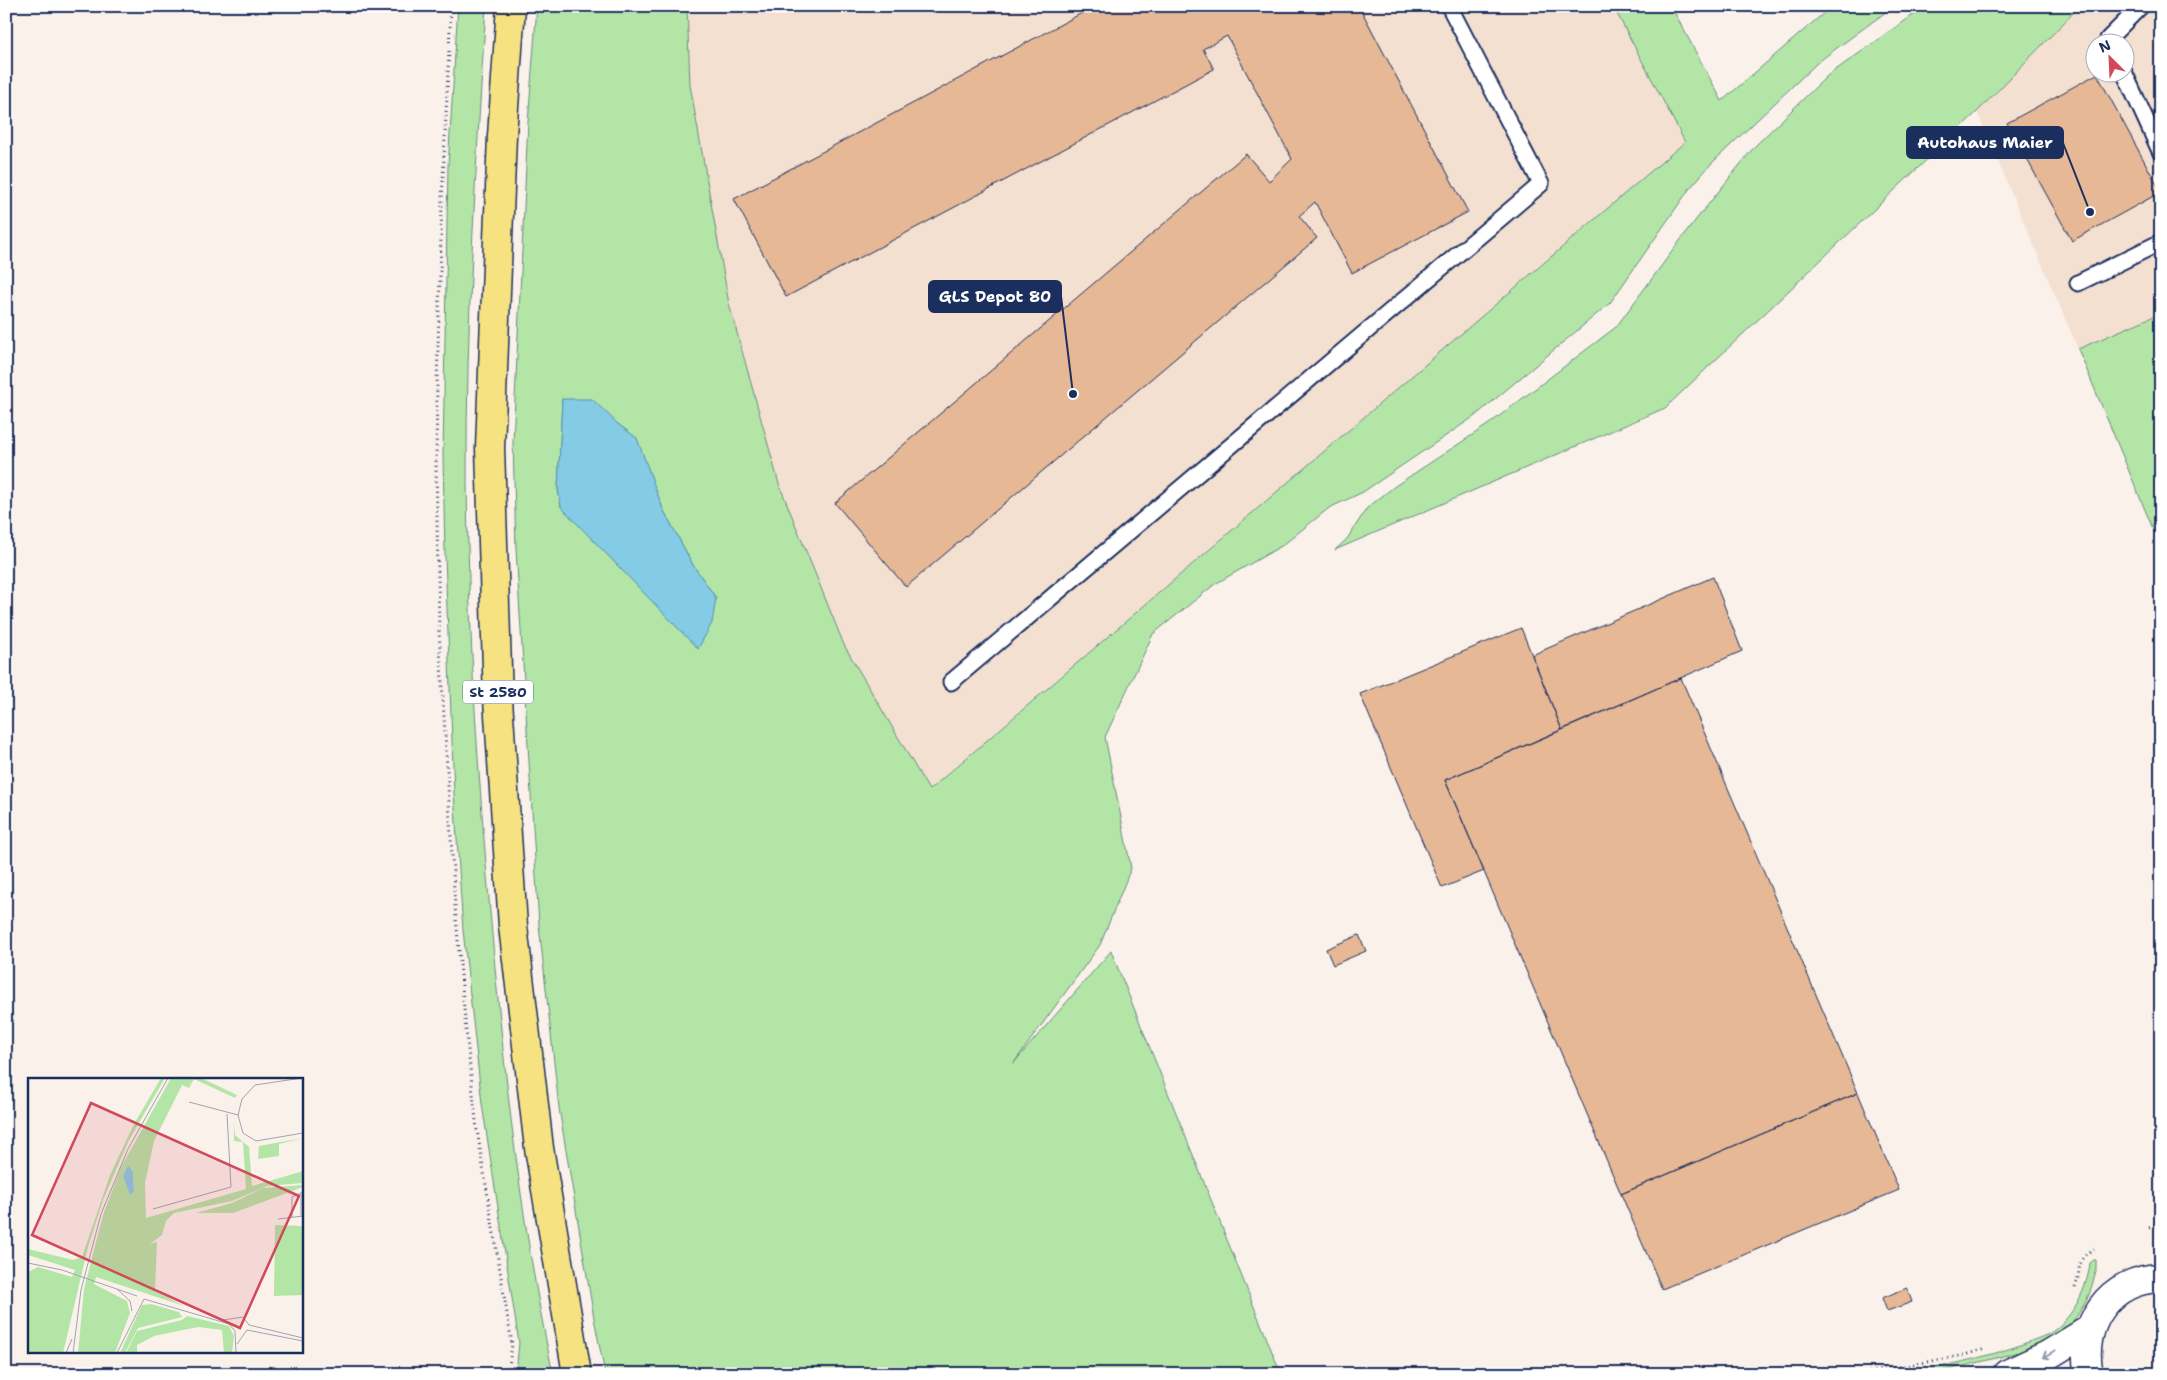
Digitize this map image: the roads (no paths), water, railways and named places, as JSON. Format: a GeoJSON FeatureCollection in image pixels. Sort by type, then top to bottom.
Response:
{"type":"FeatureCollection","features":[{"type":"Feature","properties":{"kind":"highway","name":"St 2580"},"geometry":{"type":"LineString","coordinates":[[511,6],[502,136],[490,448],[498,700],[513,926],[528,1056],[539,1148],[577,1374]]}},
{"type":"Feature","properties":{"kind":"street"},"geometry":{"type":"LineString","coordinates":[[2089,1374],[2086,1359],[2089,1330],[2103,1305],[2114,1294],[2134,1283],[2161,1278]]}},
{"type":"Feature","properties":{"kind":"street"},"geometry":{"type":"LineString","coordinates":[[2007,1374],[2048,1355],[2089,1330]]}},
{"type":"Feature","properties":{"kind":"lane"},"geometry":{"type":"LineString","coordinates":[[951,682],[1541,184],[1449,6]]}},
{"type":"Feature","properties":{"kind":"lane"},"geometry":{"type":"LineString","coordinates":[[2114,32],[2141,6]]}},
{"type":"Feature","properties":{"kind":"lane"},"geometry":{"type":"LineString","coordinates":[[2129,82],[2161,153]]}},
{"type":"Feature","properties":{"kind":"lane"},"geometry":{"type":"LineString","coordinates":[[2078,283],[2161,242]]}},
{"type":"Feature","properties":{"kind":"water"},"geometry":{"type":"Polygon","coordinates":[[[562,399],[592,399],[618,424],[637,438],[663,509],[693,565],[716,598],[712,623],[698,649],[561,507],[558,489],[562,399]]]}},
{"type":"Feature","properties":{"kind":"place","name":"Autohaus Maier"},"geometry":{"type":"Point","coordinates":[2090,212]}},
{"type":"Feature","properties":{"kind":"place","name":"GLS Depot 80"},"geometry":{"type":"Point","coordinates":[1073,394]}}]}
